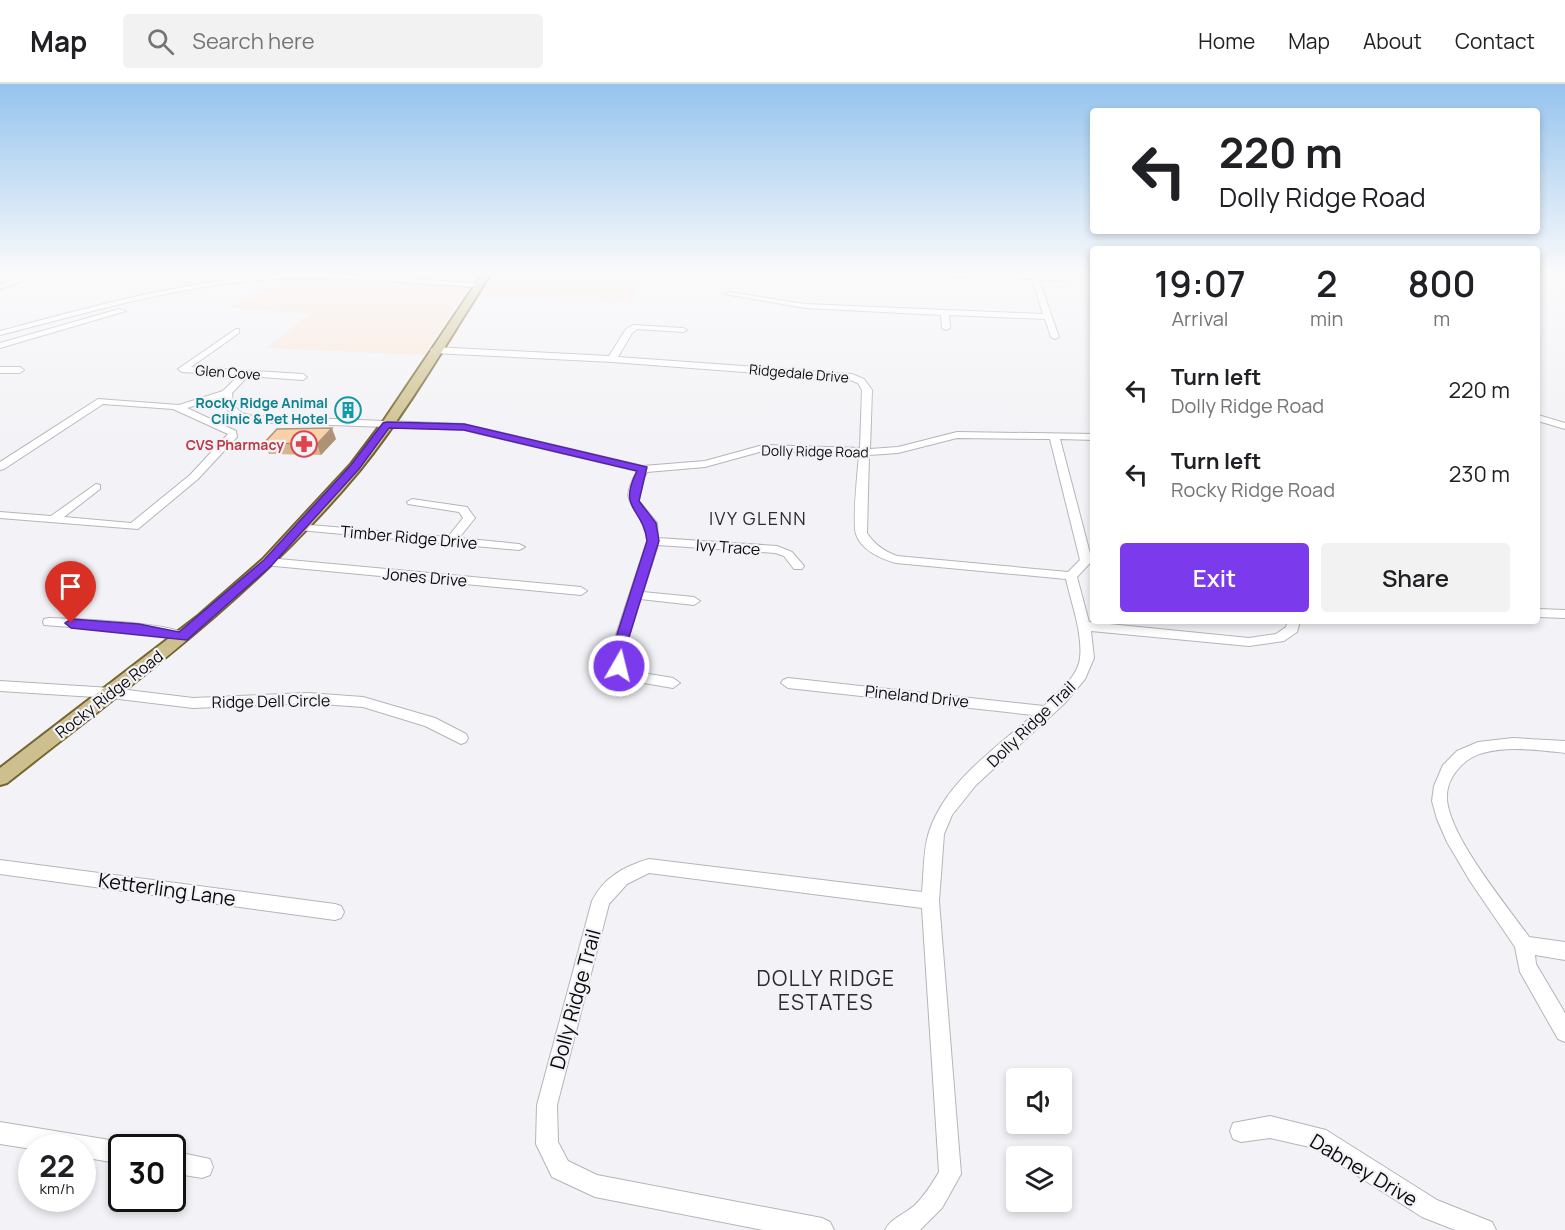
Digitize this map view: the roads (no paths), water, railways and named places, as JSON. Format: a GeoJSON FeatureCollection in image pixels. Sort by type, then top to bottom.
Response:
{"type":"FeatureCollection","features":[{"type":"Feature","properties":{"kind":"main road","name":"Rocky Ridge Road"},"geometry":{"type":"LineString","coordinates":[[0,778],[182,636],[268,562],[355,467],[387,425],[449,326]]}},
{"type":"Feature","properties":{"kind":"street"},"geometry":{"type":"LineString","coordinates":[[0,333],[26,326]]}},
{"type":"Feature","properties":{"kind":"street"},"geometry":{"type":"LineString","coordinates":[[0,346],[72,326]]}},
{"type":"Feature","properties":{"kind":"street"},"geometry":{"type":"LineString","coordinates":[[1051,326],[1055,337]]}},
{"type":"Feature","properties":{"kind":"street"},"geometry":{"type":"LineString","coordinates":[[612,359],[629,331],[636,327],[683,330]]}},
{"type":"Feature","properties":{"kind":"street","name":"Glen Cove"},"geometry":{"type":"LineString","coordinates":[[236,331],[182,369],[303,376]]}},
{"type":"Feature","properties":{"kind":"street","name":"Ridgedale Drive"},"geometry":{"type":"LineString","coordinates":[[434,350],[612,359],[852,377],[861,381],[867,390],[861,533],[867,545],[880,554],[897,559],[1071,576]]}},
{"type":"Feature","properties":{"kind":"street"},"geometry":{"type":"LineString","coordinates":[[0,370],[20,370]]}},
{"type":"Feature","properties":{"kind":"street"},"geometry":{"type":"LineString","coordinates":[[181,409],[227,396],[232,385],[246,373]]}},
{"type":"Feature","properties":{"kind":"street","name":"Dolly Ridge Road"},"geometry":{"type":"LineString","coordinates":[[227,396],[228,406],[232,411],[253,419],[464,427],[643,469],[705,464],[763,448],[898,450],[957,435],[1090,437]]}},
{"type":"Feature","properties":{"kind":"street"},"geometry":{"type":"LineString","coordinates":[[0,467],[101,401],[167,404],[233,433],[232,437],[194,477],[134,527],[0,515]]}},
{"type":"Feature","properties":{"kind":"street"},"geometry":{"type":"LineString","coordinates":[[1540,419],[1565,426]]}},
{"type":"Feature","properties":{"kind":"street"},"geometry":{"type":"LineString","coordinates":[[1054,436],[1086,561],[1071,576]]}},
{"type":"Feature","properties":{"kind":"street"},"geometry":{"type":"LineString","coordinates":[[643,469],[636,483],[634,501],[640,512],[651,523],[653,541],[618,650],[619,666],[627,675],[673,683]]}},
{"type":"Feature","properties":{"kind":"street"},"geometry":{"type":"LineString","coordinates":[[53,520],[96,487]]}},
{"type":"Feature","properties":{"kind":"street"},"geometry":{"type":"LineString","coordinates":[[412,502],[463,509],[469,518],[451,542]]}},
{"type":"Feature","properties":{"kind":"street","name":"Timber Ridge Drive"},"geometry":{"type":"LineString","coordinates":[[299,527],[519,547]]}},
{"type":"Feature","properties":{"kind":"street","name":"Ivy Trace"},"geometry":{"type":"LineString","coordinates":[[653,541],[777,550],[789,554],[798,566]]}},
{"type":"Feature","properties":{"kind":"street","name":"Jones Drive"},"geometry":{"type":"LineString","coordinates":[[268,562],[581,591]]}},
{"type":"Feature","properties":{"kind":"street","name":"Dolly Ridge Trail"},"geometry":{"type":"LineString","coordinates":[[897,1230],[912,1224],[936,1200],[950,1174],[930,901],[936,834],[945,813],[970,781],[1046,711],[1080,676],[1087,658],[1084,626],[1071,576]]}},
{"type":"Feature","properties":{"kind":"street"},"geometry":{"type":"LineString","coordinates":[[635,595],[694,601]]}},
{"type":"Feature","properties":{"kind":"street"},"geometry":{"type":"LineString","coordinates":[[1540,613],[1565,614]]}},
{"type":"Feature","properties":{"kind":"street"},"geometry":{"type":"LineString","coordinates":[[49,622],[139,628],[182,636]]}},
{"type":"Feature","properties":{"kind":"street"},"geometry":{"type":"LineString","coordinates":[[1084,626],[1249,642],[1279,638],[1292,629],[1293,624]]}},
{"type":"Feature","properties":{"kind":"street","name":"Pineland Drive"},"geometry":{"type":"LineString","coordinates":[[788,684],[1046,711]]}},
{"type":"Feature","properties":{"kind":"street","name":"Ridge Dell Circle"},"geometry":{"type":"LineString","coordinates":[[0,686],[111,693],[193,703],[308,698],[363,702],[430,722],[461,738]]}},
{"type":"Feature","properties":{"kind":"street"},"geometry":{"type":"LineString","coordinates":[[1565,747],[1499,744],[1468,751],[1447,768],[1439,801],[1452,837],[1524,945],[1527,966],[1565,1032]]}},
{"type":"Feature","properties":{"kind":"street","name":"Dolly Ridge Trail"},"geometry":{"type":"LineString","coordinates":[[822,1230],[595,1186],[560,1169],[547,1144],[547,1105],[601,902],[614,882],[630,871],[649,866],[930,901]]}},
{"type":"Feature","properties":{"kind":"street","name":"Ketterling Lane"},"geometry":{"type":"LineString","coordinates":[[0,867],[335,912]]}},
{"type":"Feature","properties":{"kind":"street"},"geometry":{"type":"LineString","coordinates":[[1524,945],[1565,951]]}},
{"type":"Feature","properties":{"kind":"street","name":"Dabney Drive"},"geometry":{"type":"LineString","coordinates":[[1241,1131],[1270,1126],[1318,1138],[1430,1209],[1484,1230]]}},
{"type":"Feature","properties":{"kind":"street"},"geometry":{"type":"LineString","coordinates":[[0,1132],[108,1151]]}},
{"type":"Feature","properties":{"kind":"street"},"geometry":{"type":"LineString","coordinates":[[186,1164],[202,1167]]}},
{"type":"Feature","properties":{"kind":"place","name":"Rocky Ridge Animal Clinic & Pet Hotel"},"geometry":{"type":"Point","coordinates":[348,410]}},
{"type":"Feature","properties":{"kind":"place","name":"CVS Pharmacy"},"geometry":{"type":"Point","coordinates":[304,444]}},
{"type":"Feature","properties":{"kind":"district","name":"IVY GLENN"},"geometry":{"type":"Point","coordinates":[758,518]}},
{"type":"Feature","properties":{"kind":"district","name":"DOLLY RIDGE ESTATES"},"geometry":{"type":"Point","coordinates":[826,990]}}]}
